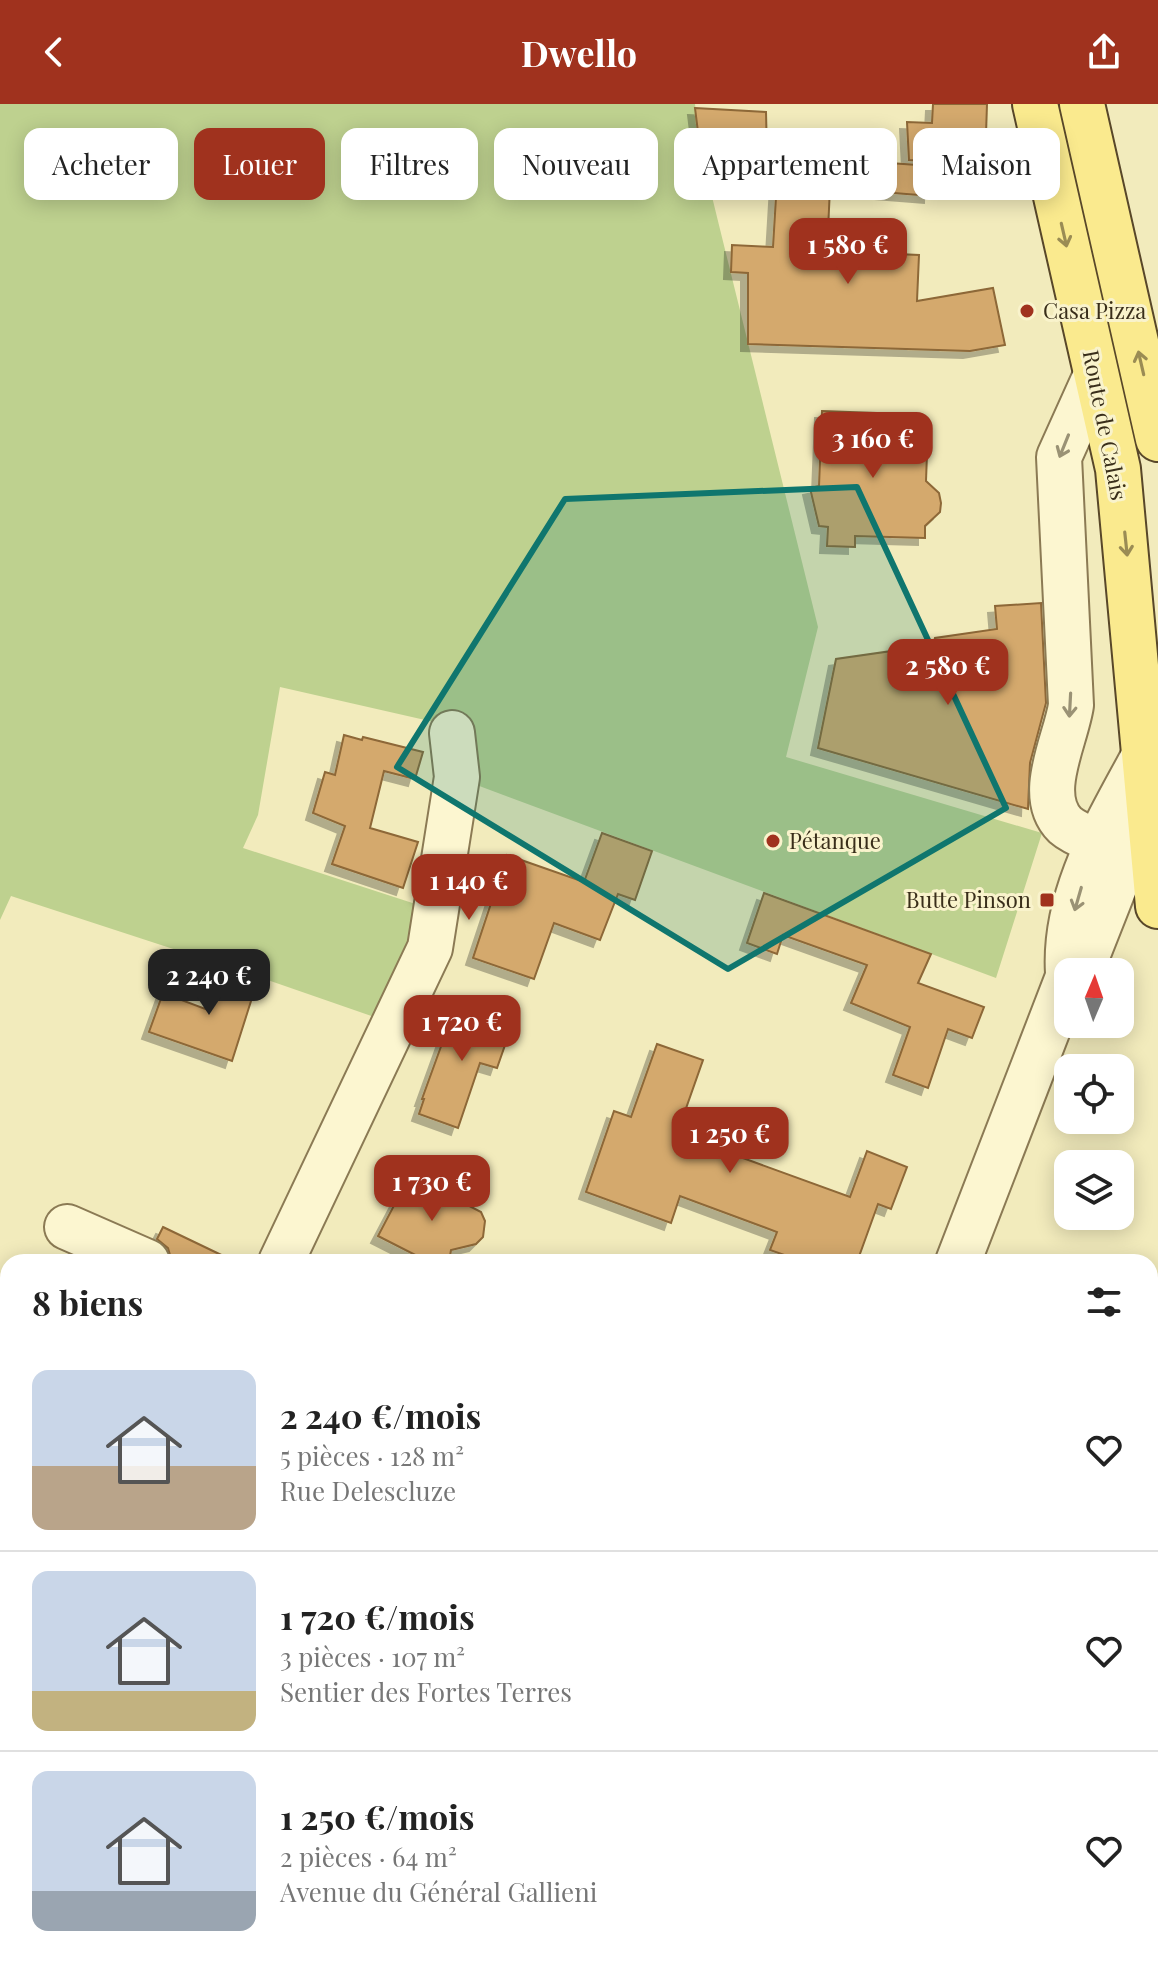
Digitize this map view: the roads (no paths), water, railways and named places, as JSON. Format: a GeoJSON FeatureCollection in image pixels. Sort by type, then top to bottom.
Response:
{"type":"FeatureCollection","features":[{"type":"Feature","properties":{"kind":"main road","name":"Route de Calais"},"geometry":{"type":"LineString","coordinates":[[1035,104],[1118,469],[1153,762],[1158,906]]}},
{"type":"Feature","properties":{"kind":"main road"},"geometry":{"type":"LineString","coordinates":[[1082,104],[1158,439]]}},
{"type":"Feature","properties":{"kind":"street"},"geometry":{"type":"LineString","coordinates":[[1096,375],[1059,457],[1071,705],[1068,728],[1057,755],[1052,784],[1053,803],[1063,823],[1098,842]]}},
{"type":"Feature","properties":{"kind":"street"},"geometry":{"type":"LineString","coordinates":[[285,1254],[430,948],[457,777],[452,733]]}},
{"type":"Feature","properties":{"kind":"street"},"geometry":{"type":"LineString","coordinates":[[1068,958],[1072,919],[1098,842],[1153,762]]}},
{"type":"Feature","properties":{"kind":"street"},"geometry":{"type":"LineString","coordinates":[[1086,958],[1153,762]]}},
{"type":"Feature","properties":{"kind":"street"},"geometry":{"type":"LineString","coordinates":[[961,1254],[1054,1015]]}},
{"type":"Feature","properties":{"kind":"street"},"geometry":{"type":"LineString","coordinates":[[67,1227],[129,1254]]}},
{"type":"Feature","properties":{"kind":"place","name":"Casa Pizza"},"geometry":{"type":"Point","coordinates":[1027,311]}},
{"type":"Feature","properties":{"kind":"place","name":"Pétanque"},"geometry":{"type":"Point","coordinates":[773,841]}},
{"type":"Feature","properties":{"kind":"place","name":"Butte Pinson"},"geometry":{"type":"Point","coordinates":[1047,900]}}]}
